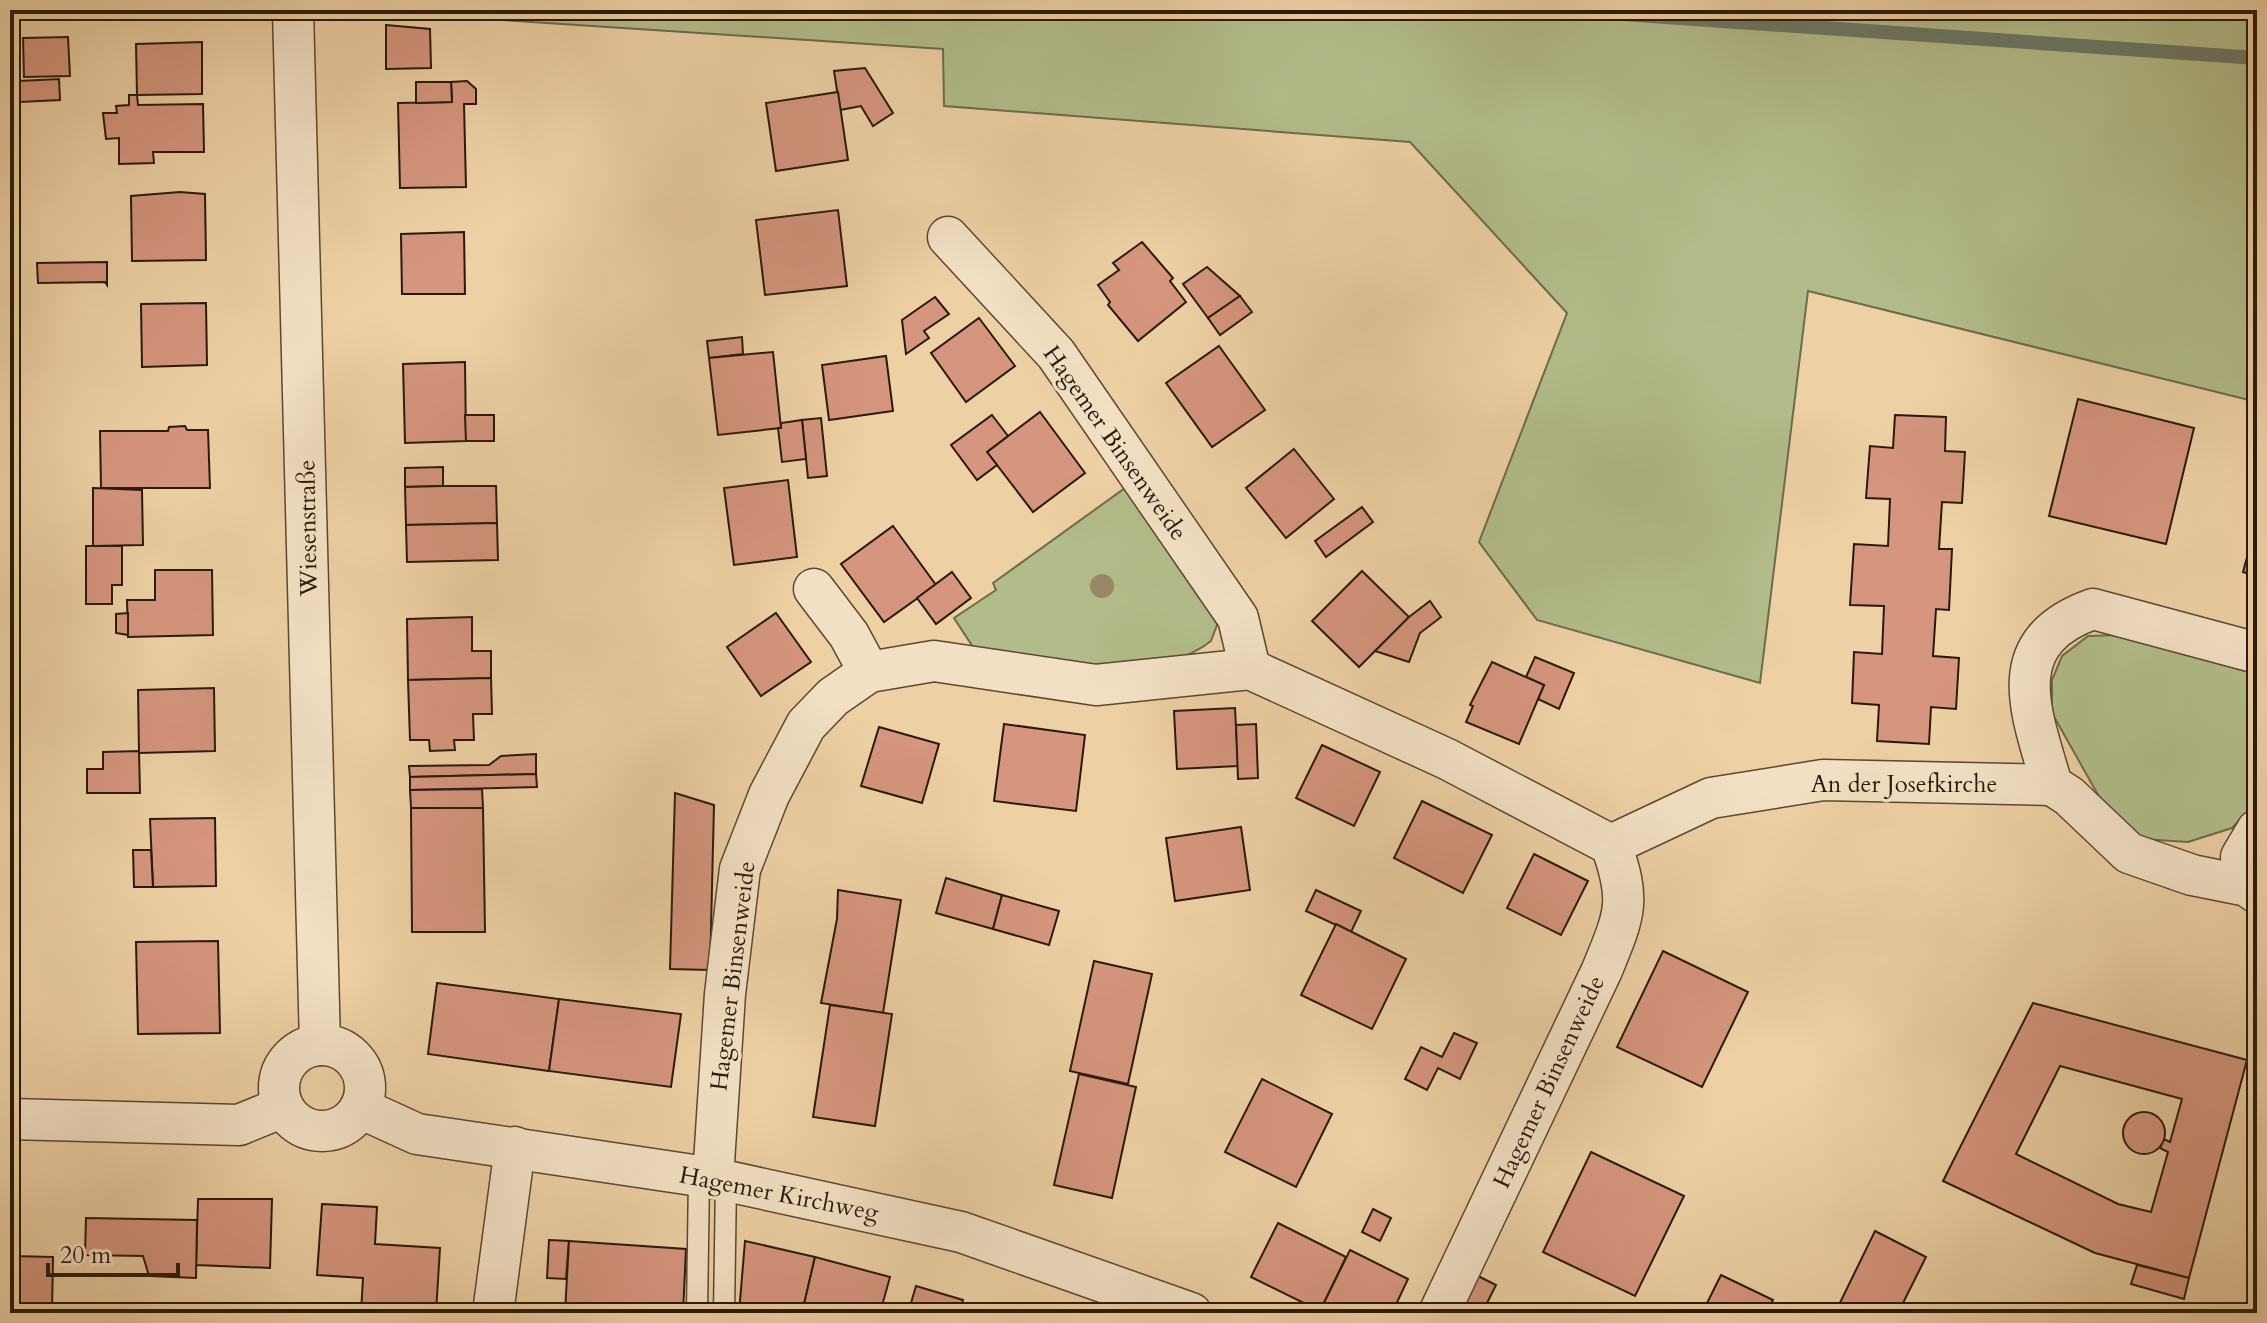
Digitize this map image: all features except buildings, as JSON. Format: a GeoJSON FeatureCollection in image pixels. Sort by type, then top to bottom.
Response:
{"type":"FeatureCollection","features":[{"type":"Feature","properties":{"kind":"street","name":"Wiesenstraße"},"geometry":{"type":"LineString","coordinates":[[293,17],[304,324],[320,1045]]}},
{"type":"Feature","properties":{"kind":"street","name":"Hagemer Binsenweide"},"geometry":{"type":"LineString","coordinates":[[713,1179],[725,994],[740,869],[769,795],[806,725],[833,697],[869,672],[934,661],[1096,685],[1250,669],[1238,618],[1056,354],[948,237]]}},
{"type":"Feature","properties":{"kind":"street"},"geometry":{"type":"LineString","coordinates":[[814,589],[849,635],[869,672]]}},
{"type":"Feature","properties":{"kind":"street"},"geometry":{"type":"LineString","coordinates":[[2252,890],[2192,875],[2129,853],[2069,796],[2052,785],[2030,701],[2029,669],[2040,642],[2069,618],[2093,609],[2257,653]]}},
{"type":"Feature","properties":{"kind":"street"},"geometry":{"type":"LineString","coordinates":[[1250,669],[1447,759],[1611,845]]}},
{"type":"Feature","properties":{"kind":"street","name":"An der Josefkirche"},"geometry":{"type":"LineString","coordinates":[[1611,845],[1711,798],[1823,780],[2052,785]]}},
{"type":"Feature","properties":{"kind":"street"},"geometry":{"type":"LineString","coordinates":[[2252,890],[2241,857],[2257,830]]}},
{"type":"Feature","properties":{"kind":"street","name":"Hagemer Binsenweide"},"geometry":{"type":"LineString","coordinates":[[1439,1313],[1602,970],[1625,915],[1623,878],[1611,845]]}},
{"type":"Feature","properties":{"kind":"street"},"geometry":{"type":"LineString","coordinates":[[320,1045],[342,1050],[358,1066],[365,1087],[360,1108],[354,1117],[337,1128],[316,1131],[297,1123],[283,1107],[279,1086],[285,1066],[300,1051],[320,1045]]}},
{"type":"Feature","properties":{"kind":"street"},"geometry":{"type":"LineString","coordinates":[[10,1119],[239,1125],[283,1107]]}},
{"type":"Feature","properties":{"kind":"street","name":"Hagemer Kirchweg"},"geometry":{"type":"LineString","coordinates":[[360,1108],[417,1134],[713,1179],[961,1232],[1191,1313]]}},
{"type":"Feature","properties":{"kind":"street"},"geometry":{"type":"LineString","coordinates":[[493,1313],[515,1147]]}},
{"type":"Feature","properties":{"kind":"lane"},"geometry":{"type":"LineString","coordinates":[[697,1313],[713,1179]]}},
{"type":"Feature","properties":{"kind":"lane"},"geometry":{"type":"LineString","coordinates":[[713,1179],[724,1313]]}},
{"type":"Feature","properties":{"kind":"green space"},"geometry":{"type":"Polygon","coordinates":[[[349,10],[2257,10],[2257,402],[1808,291],[1760,683],[1537,620],[1479,542],[1567,313],[1410,142],[944,106],[943,49],[349,10]]]}},
{"type":"Feature","properties":{"kind":"green space"},"geometry":{"type":"Polygon","coordinates":[[[1132,483],[1217,608],[1217,625],[1211,641],[1187,655],[1159,664],[1128,667],[1064,664],[975,650],[954,618],[996,590],[993,583],[1132,483]]]}},
{"type":"Feature","properties":{"kind":"green space"},"geometry":{"type":"Polygon","coordinates":[[[2117,635],[2257,674],[2257,802],[2232,828],[2188,842],[2142,839],[2111,818],[2052,713],[2052,680],[2062,656],[2088,636],[2117,635]]]}},
{"type":"Feature","properties":{"kind":"waterway"},"geometry":{"type":"LineString","coordinates":[[1565,10],[2257,58]]}}]}
